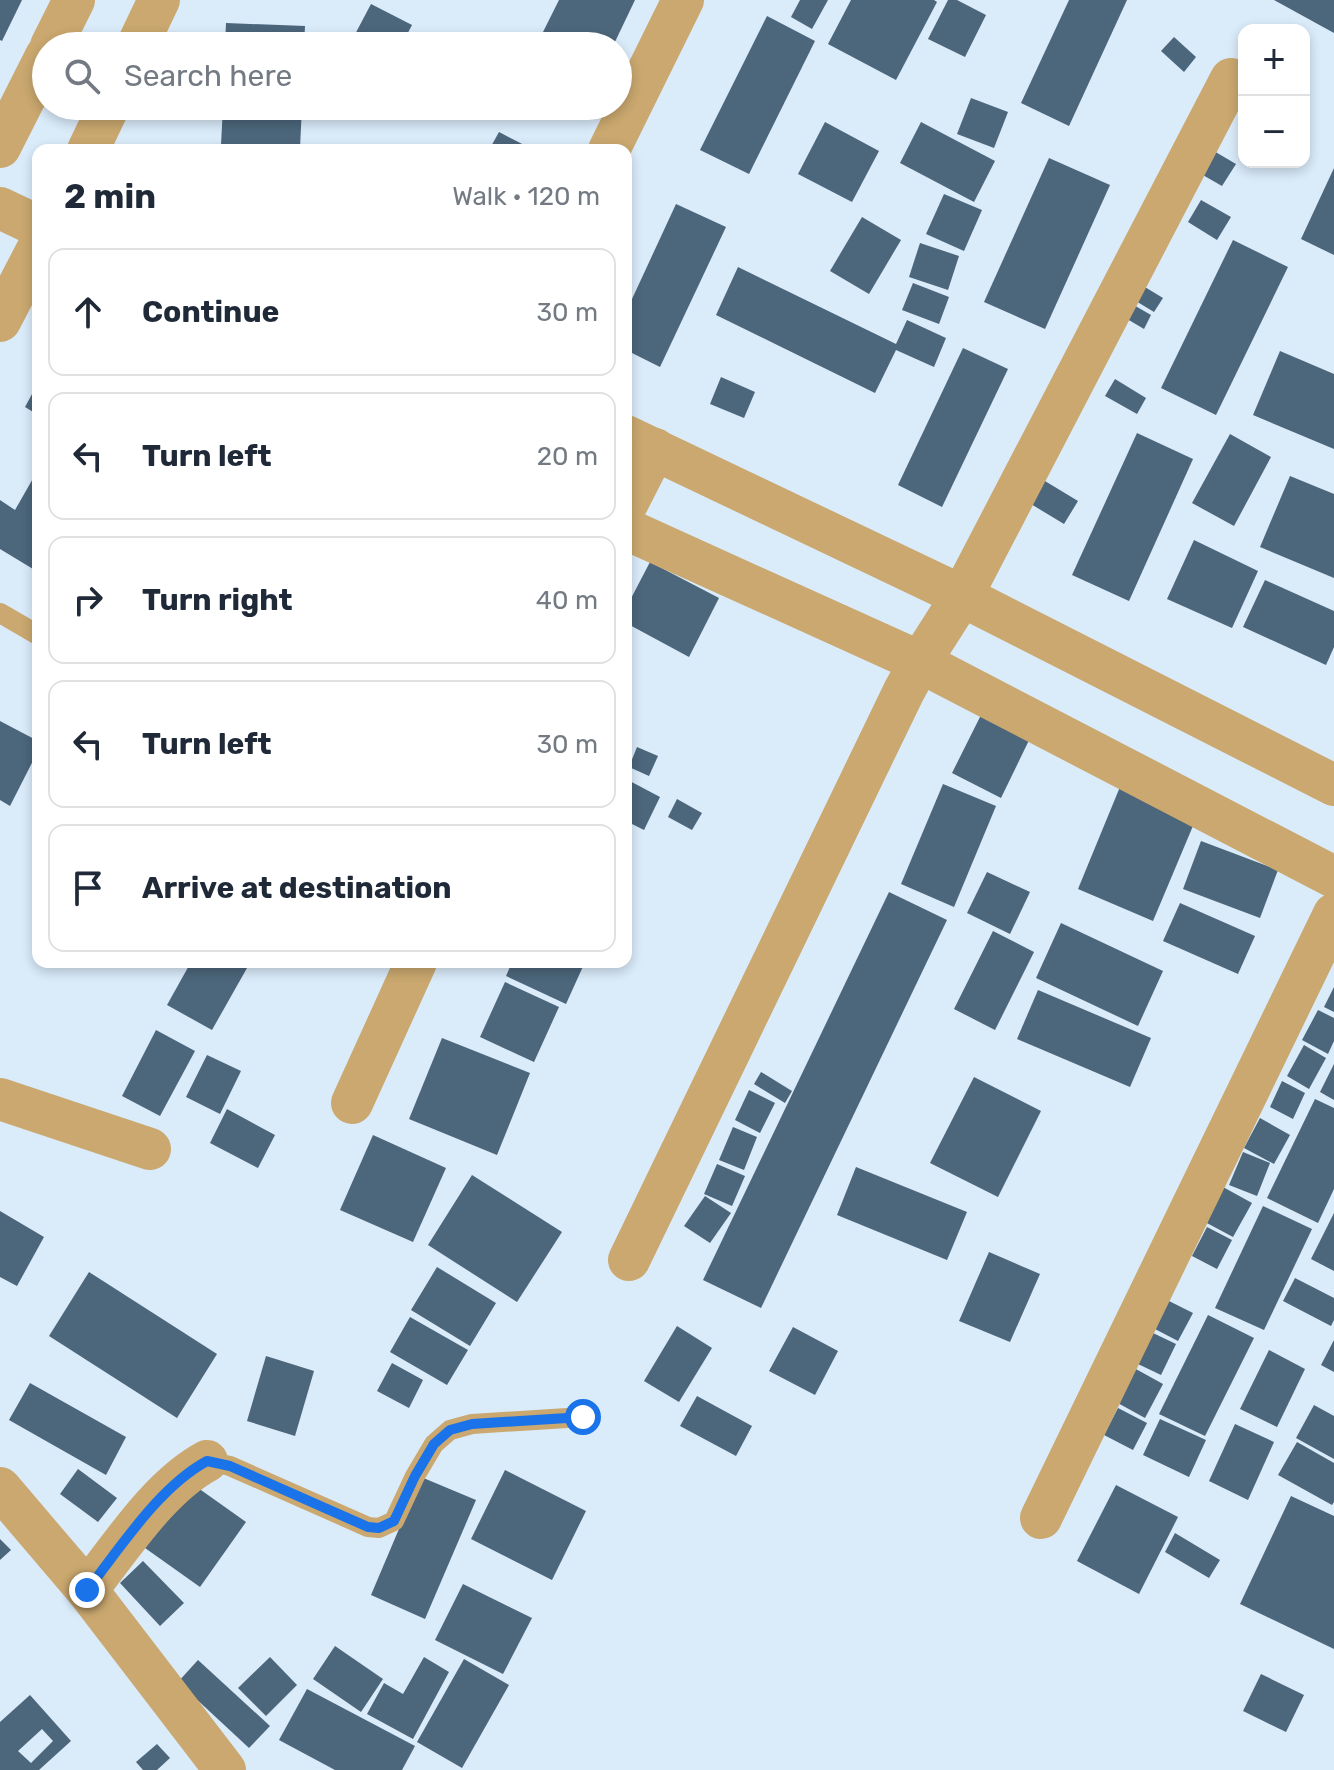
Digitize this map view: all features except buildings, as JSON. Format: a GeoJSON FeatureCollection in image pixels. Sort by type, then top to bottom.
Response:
{"type":"FeatureCollection","features":[{"type":"Feature","properties":{"kind":"street"},"geometry":{"type":"LineString","coordinates":[[58,32],[74,0]]}},
{"type":"Feature","properties":{"kind":"street"},"geometry":{"type":"LineString","coordinates":[[144,32],[159,0]]}},
{"type":"Feature","properties":{"kind":"street"},"geometry":{"type":"LineString","coordinates":[[632,103],[683,0]]}},
{"type":"Feature","properties":{"kind":"street"},"geometry":{"type":"LineString","coordinates":[[629,1260],[897,705],[962,596],[1231,79]]}},
{"type":"Feature","properties":{"kind":"street"},"geometry":{"type":"LineString","coordinates":[[11,143],[32,91]]}},
{"type":"Feature","properties":{"kind":"street"},"geometry":{"type":"LineString","coordinates":[[91,144],[102,120]]}},
{"type":"Feature","properties":{"kind":"street"},"geometry":{"type":"LineString","coordinates":[[612,144],[624,120]]}},
{"type":"Feature","properties":{"kind":"street"},"geometry":{"type":"LineString","coordinates":[[0,208],[32,223]]}},
{"type":"Feature","properties":{"kind":"street"},"geometry":{"type":"LineString","coordinates":[[0,321],[32,260]]}},
{"type":"Feature","properties":{"kind":"street"},"geometry":{"type":"LineString","coordinates":[[632,481],[641,443],[1329,769]]}},
{"type":"Feature","properties":{"kind":"street"},"geometry":{"type":"LineString","coordinates":[[632,532],[920,662],[1334,877]]}},
{"type":"Feature","properties":{"kind":"street"},"geometry":{"type":"LineString","coordinates":[[1041,1518],[1334,914]]}},
{"type":"Feature","properties":{"kind":"street"},"geometry":{"type":"LineString","coordinates":[[352,1103],[413,968]]}},
{"type":"Feature","properties":{"kind":"street"},"geometry":{"type":"LineString","coordinates":[[0,1099],[150,1149]]}},
{"type":"Feature","properties":{"kind":"street"},"geometry":{"type":"LineString","coordinates":[[87,1590],[163,1495],[187,1471],[207,1461]]}},
{"type":"Feature","properties":{"kind":"street"},"geometry":{"type":"LineString","coordinates":[[0,1488],[87,1590],[225,1770]]}},
{"type":"Feature","properties":{"kind":"lane"},"geometry":{"type":"LineString","coordinates":[[0,613],[32,632]]}},
{"type":"Feature","properties":{"kind":"lane"},"geometry":{"type":"LineString","coordinates":[[207,1461],[230,1466],[368,1527],[379,1528],[394,1521],[434,1444],[450,1430],[472,1424],[583,1417]]}},
{"type":"Feature","properties":{"kind":"route"},"geometry":{"type":"LineString","coordinates":[[87,1590],[163,1495],[187,1471],[207,1461],[230,1466],[368,1527],[379,1528],[394,1521],[434,1444],[450,1430],[472,1424],[583,1417]]}}]}
